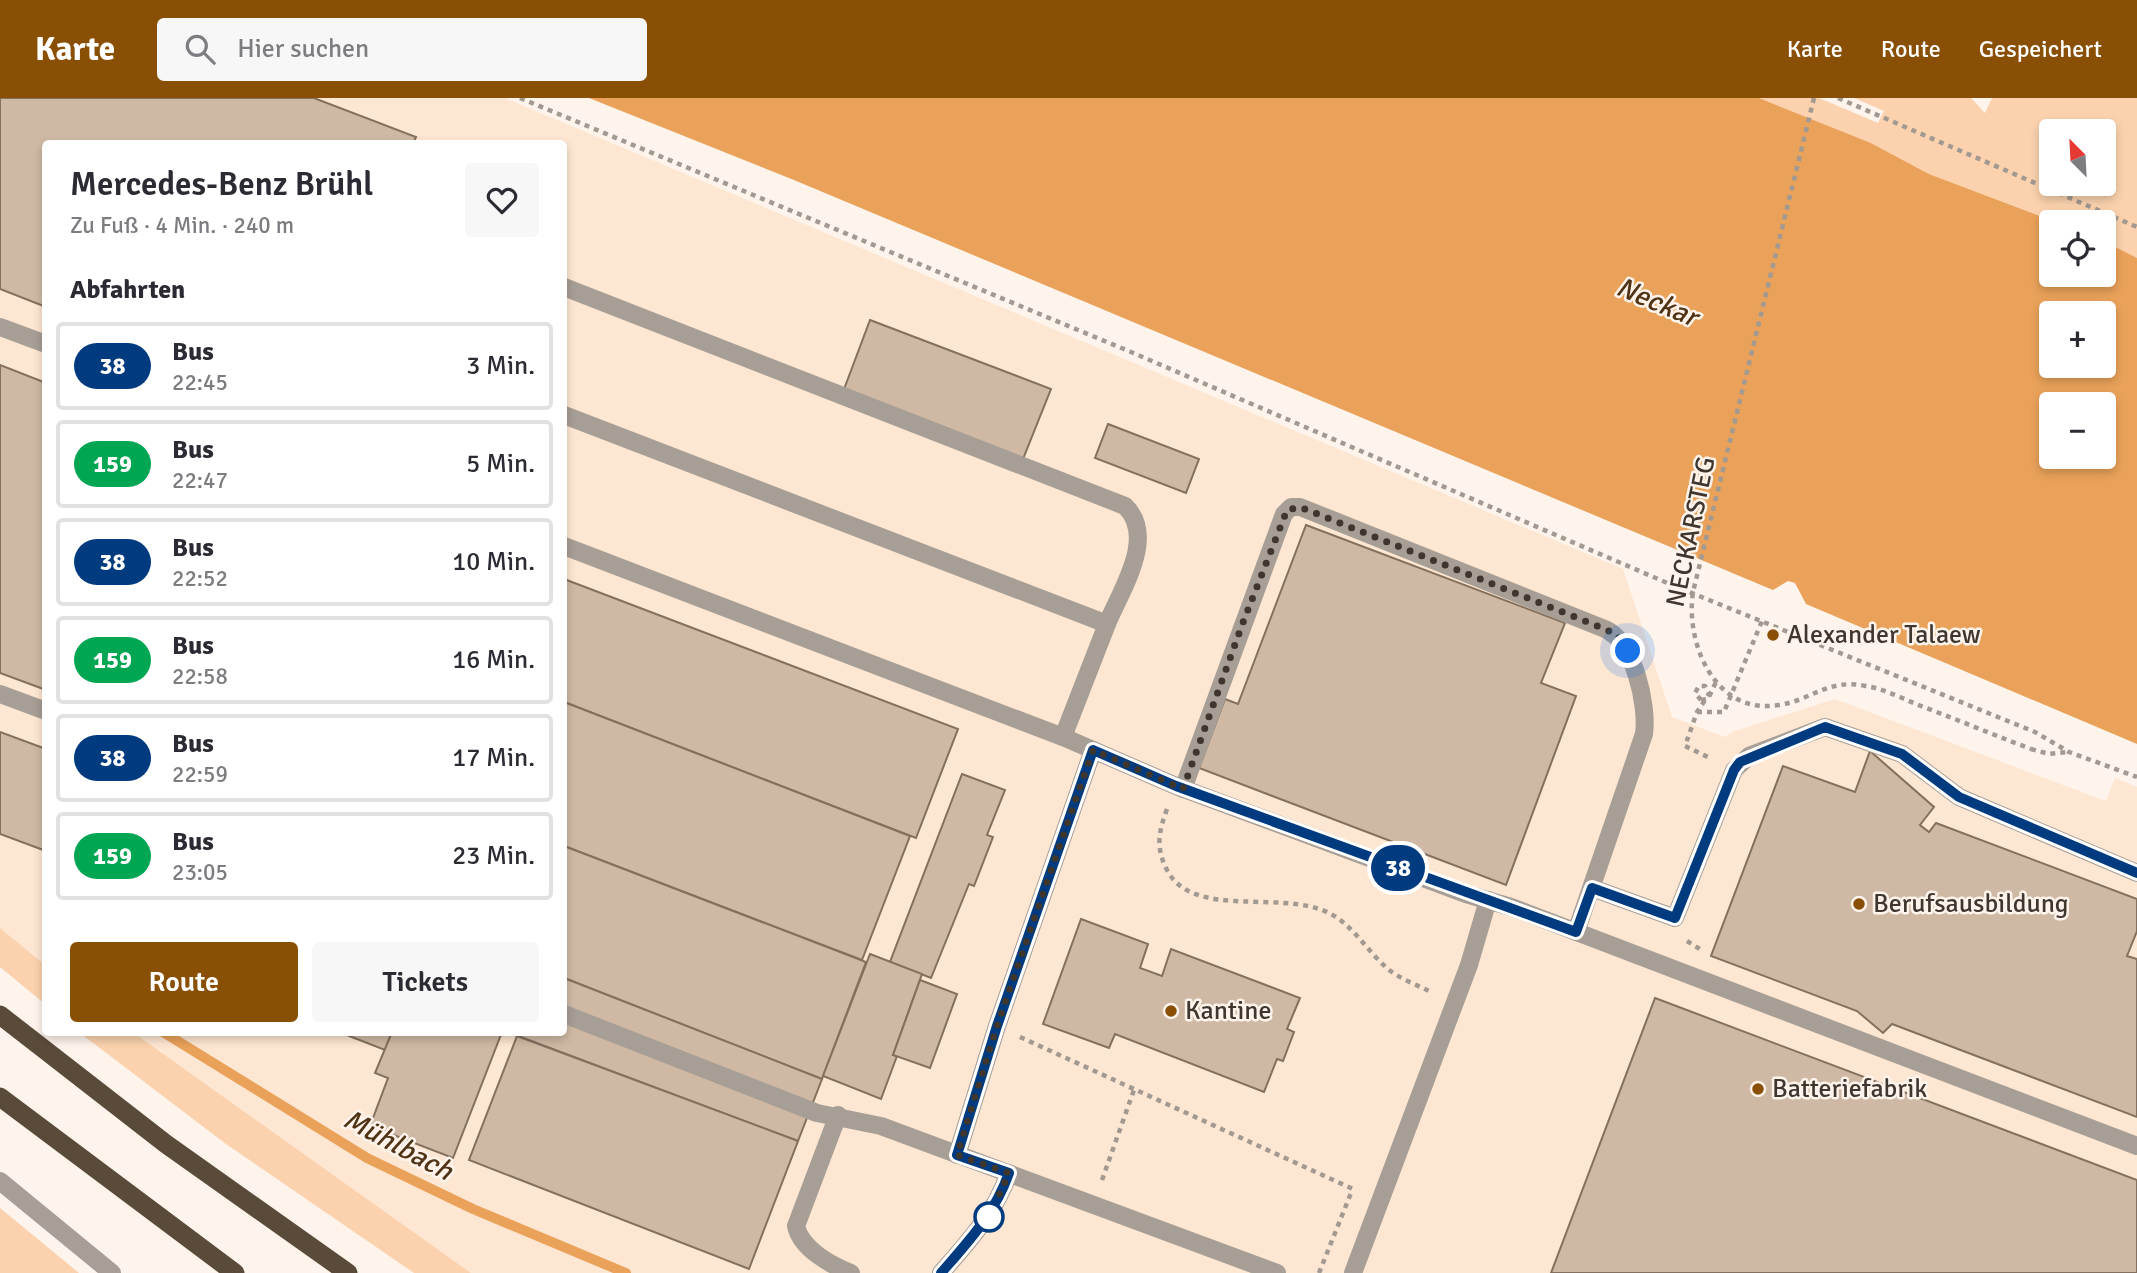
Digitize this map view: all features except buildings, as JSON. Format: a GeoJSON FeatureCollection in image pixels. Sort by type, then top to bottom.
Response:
{"type":"FeatureCollection","features":[{"type":"Feature","properties":{"kind":"highway"},"geometry":{"type":"LineString","coordinates":[[0,1015],[166,1144],[348,1273]]}},
{"type":"Feature","properties":{"kind":"highway"},"geometry":{"type":"LineString","coordinates":[[0,1097],[235,1273]]}},
{"type":"Feature","properties":{"kind":"street"},"geometry":{"type":"LineString","coordinates":[[567,289],[1125,506],[1137,520],[1140,539],[1063,737]]}},
{"type":"Feature","properties":{"kind":"street"},"geometry":{"type":"LineString","coordinates":[[0,327],[42,343]]}},
{"type":"Feature","properties":{"kind":"street"},"geometry":{"type":"LineString","coordinates":[[567,416],[1107,624]]}},
{"type":"Feature","properties":{"kind":"street"},"geometry":{"type":"LineString","coordinates":[[1179,788],[1284,514],[1291,507],[1300,507],[1605,629],[1622,640],[1634,672],[1646,723],[1642,745],[1599,859],[1576,932]]}},
{"type":"Feature","properties":{"kind":"street"},"geometry":{"type":"LineString","coordinates":[[567,547],[1063,737],[1179,788],[1576,932],[2137,1146]]}},
{"type":"Feature","properties":{"kind":"street"},"geometry":{"type":"LineString","coordinates":[[0,694],[42,710]]}},
{"type":"Feature","properties":{"kind":"street"},"geometry":{"type":"LineString","coordinates":[[1592,888],[1675,918],[1734,770],[1749,756],[1816,729],[1833,729],[1910,758],[1959,797],[2137,873]]}},
{"type":"Feature","properties":{"kind":"street"},"geometry":{"type":"LineString","coordinates":[[957,1155],[997,1026],[1093,750]]}},
{"type":"Feature","properties":{"kind":"street"},"geometry":{"type":"LineString","coordinates":[[1353,1273],[1469,965],[1488,900]]}},
{"type":"Feature","properties":{"kind":"street"},"geometry":{"type":"LineString","coordinates":[[567,1015],[817,1113],[838,1115],[881,1126],[1277,1273]]}},
{"type":"Feature","properties":{"kind":"street"},"geometry":{"type":"LineString","coordinates":[[838,1115],[796,1226],[802,1239],[823,1259],[851,1273]]}},
{"type":"Feature","properties":{"kind":"street"},"geometry":{"type":"LineString","coordinates":[[941,1273],[989,1217],[1000,1200],[1009,1173]]}},
{"type":"Feature","properties":{"kind":"street"},"geometry":{"type":"LineString","coordinates":[[0,1181],[112,1273]]}},
{"type":"Feature","properties":{"kind":"path"},"geometry":{"type":"LineString","coordinates":[[520,98],[1131,352],[1762,621],[2035,732],[2069,752],[2137,776]]}},
{"type":"Feature","properties":{"kind":"path","name":"NECKARSTEG"},"geometry":{"type":"LineString","coordinates":[[1814,98],[1693,592],[1691,618],[1696,644],[1706,669],[1716,682],[1738,699],[1768,706],[1780,705],[1831,685],[1865,685],[2031,749],[2057,755],[2069,752]]}},
{"type":"Feature","properties":{"kind":"path"},"geometry":{"type":"LineString","coordinates":[[1838,98],[2137,227]]}},
{"type":"Feature","properties":{"kind":"path"},"geometry":{"type":"LineString","coordinates":[[1697,712],[1724,712],[1762,621]]}},
{"type":"Feature","properties":{"kind":"path"},"geometry":{"type":"LineString","coordinates":[[1716,682],[1708,699],[1702,700],[1695,693],[1697,688],[1705,686],[1709,694],[1697,712],[1685,746],[1734,770]]}},
{"type":"Feature","properties":{"kind":"path"},"geometry":{"type":"LineString","coordinates":[[1179,788],[1158,839],[1164,865],[1176,884],[1198,897],[1296,902],[1331,914],[1346,924],[1390,971],[1429,991],[1425,1000]]}},
{"type":"Feature","properties":{"kind":"path"},"geometry":{"type":"LineString","coordinates":[[997,1026],[1353,1189]]}},
{"type":"Feature","properties":{"kind":"path"},"geometry":{"type":"LineString","coordinates":[[1094,1204],[1135,1087]]}},
{"type":"Feature","properties":{"kind":"path"},"geometry":{"type":"LineString","coordinates":[[1319,1273],[1358,1177]]}},
{"type":"Feature","properties":{"kind":"shaded area"},"geometry":{"type":"Polygon","coordinates":[[[0,98],[505,98],[1623,569],[1672,717],[1725,737],[1732,732],[1835,699],[2106,801],[2115,778],[2137,787],[2137,1273],[471,1273],[138,1036],[567,1036],[567,140],[42,140],[42,963],[0,928],[0,98]]]}},
{"type":"Feature","properties":{"kind":"shaded area"},"geometry":{"type":"Polygon","coordinates":[[[1759,98],[1819,98],[1878,123],[1884,111],[1854,98],[1971,98],[1985,113],[1992,98],[2137,98],[2137,258],[2116,247],[2116,210],[2039,210],[2039,216],[1929,174],[1871,143],[1759,98]]]}},
{"type":"Feature","properties":{"kind":"shaded area"},"geometry":{"type":"Polygon","coordinates":[[[0,928],[42,963],[42,1002],[0,967],[0,928]]]}},
{"type":"Feature","properties":{"kind":"shaded area"},"geometry":{"type":"Polygon","coordinates":[[[84,1036],[138,1036],[471,1273],[414,1273],[226,1144],[84,1036]]]}},
{"type":"Feature","properties":{"kind":"shaded area"},"geometry":{"type":"Polygon","coordinates":[[[0,1208],[79,1273],[0,1273],[0,1208]]]}},
{"type":"Feature","properties":{"kind":"water","name":"Neckar"},"geometry":{"type":"Polygon","coordinates":[[[589,98],[1759,98],[1871,143],[1929,174],[2039,216],[2039,287],[2116,287],[2116,247],[2137,258],[2137,744],[1806,604],[1795,583],[1788,581],[1773,590],[794,180],[589,98]]]}},
{"type":"Feature","properties":{"kind":"waterway","name":"Mühlbach"},"geometry":{"type":"LineString","coordinates":[[169,1036],[367,1158],[473,1209],[626,1273]]}},
{"type":"Feature","properties":{"kind":"bus line","name":"38"},"geometry":{"type":"LineString","coordinates":[[941,1273],[989,1217],[1000,1200],[1009,1173],[957,1155],[997,1026],[1093,750],[1176,786],[1576,932],[1592,888],[1675,918],[1734,770],[1740,762],[1749,756],[1825,727],[1902,754],[1959,797],[2137,873]]}},
{"type":"Feature","properties":{"kind":"place","name":"Alexander Talaew"},"geometry":{"type":"Point","coordinates":[1773,635]}},
{"type":"Feature","properties":{"kind":"place","name":"Berufsausbildung"},"geometry":{"type":"Point","coordinates":[1859,904]}},
{"type":"Feature","properties":{"kind":"place","name":"Kantine"},"geometry":{"type":"Point","coordinates":[1171,1011]}},
{"type":"Feature","properties":{"kind":"place","name":"Batteriefabrik"},"geometry":{"type":"Point","coordinates":[1758,1089]}},
{"type":"Feature","properties":{"kind":"route"},"geometry":{"type":"LineString","coordinates":[[989,1217],[1000,1200],[1009,1173],[957,1155],[997,1026],[1093,750],[1183,789],[1287,510],[1300,507],[1605,629],[1617,635],[1628,651]]}}]}
